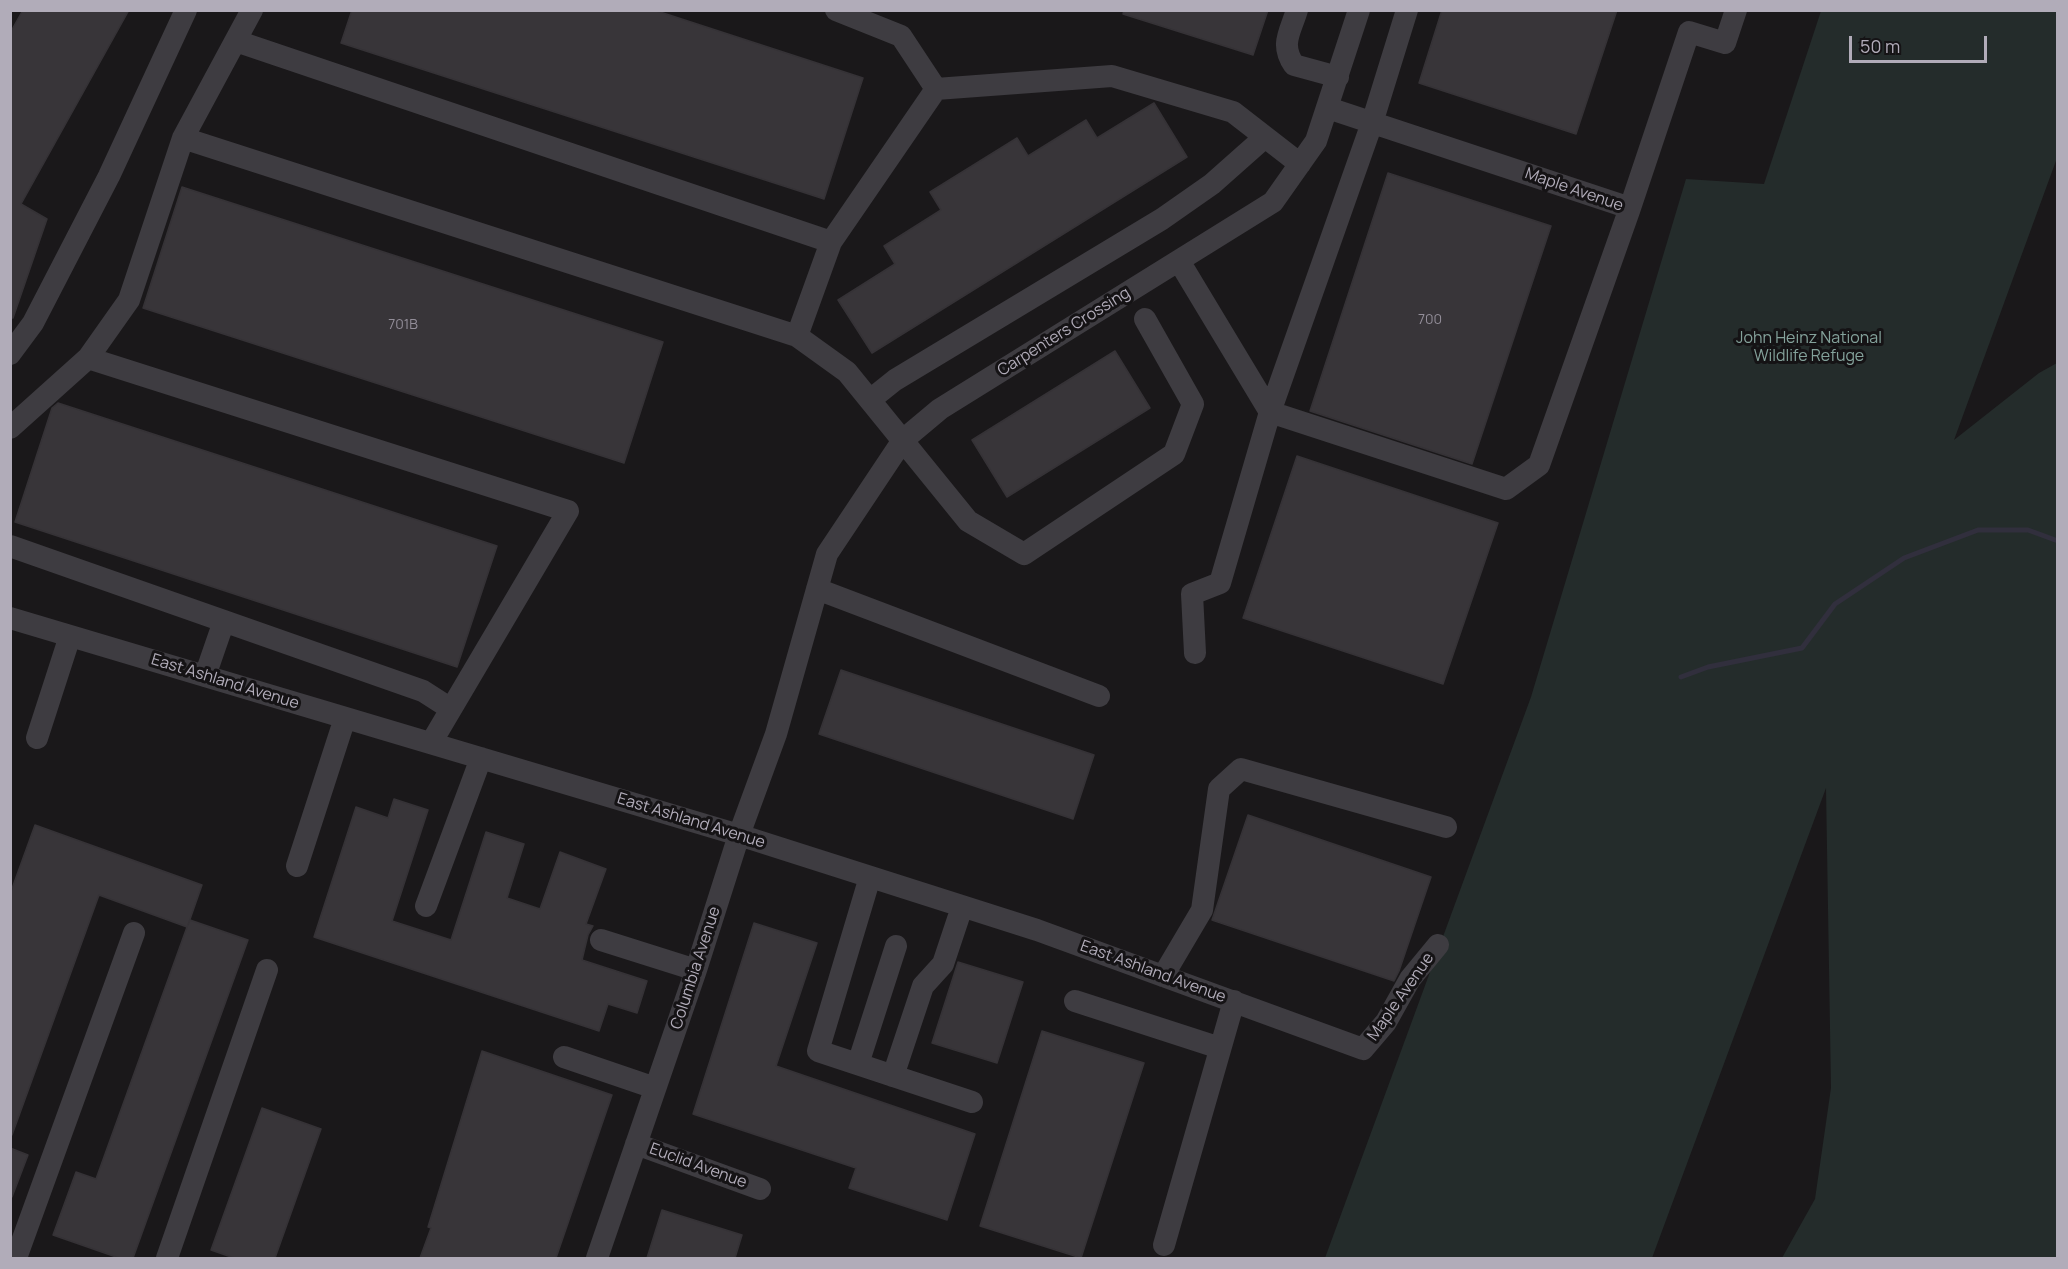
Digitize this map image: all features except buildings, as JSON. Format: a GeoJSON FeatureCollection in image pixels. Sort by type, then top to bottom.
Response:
{"type":"FeatureCollection","features":[{"type":"Feature","properties":{"kind":"street"},"geometry":{"type":"LineString","coordinates":[[10,354],[33,323],[109,176],[186,10]]}},
{"type":"Feature","properties":{"kind":"street"},"geometry":{"type":"LineString","coordinates":[[10,428],[88,358],[129,300],[183,138],[252,10]]}},
{"type":"Feature","properties":{"kind":"street"},"geometry":{"type":"LineString","coordinates":[[836,10],[901,36],[936,89]]}},
{"type":"Feature","properties":{"kind":"street"},"geometry":{"type":"LineString","coordinates":[[1297,10],[1286,46],[1294,65],[1338,77]]}},
{"type":"Feature","properties":{"kind":"street","name":"Carpenters Crossing"},"geometry":{"type":"LineString","coordinates":[[793,677],[827,554],[903,440],[940,409],[1273,202],[1317,141],[1359,10]]}},
{"type":"Feature","properties":{"kind":"street"},"geometry":{"type":"LineString","coordinates":[[1196,653],[1192,594],[1220,583],[1270,412],[1372,123],[1407,10]]}},
{"type":"Feature","properties":{"kind":"street"},"geometry":{"type":"LineString","coordinates":[[1630,208],[1689,32],[1725,43],[1736,10]]}},
{"type":"Feature","properties":{"kind":"street"},"geometry":{"type":"LineString","coordinates":[[236,41],[831,242]]}},
{"type":"Feature","properties":{"kind":"street"},"geometry":{"type":"LineString","coordinates":[[936,89],[1112,76],[1233,112],[1300,164]]}},
{"type":"Feature","properties":{"kind":"street"},"geometry":{"type":"LineString","coordinates":[[797,336],[831,242],[936,89]]}},
{"type":"Feature","properties":{"kind":"street","name":"Maple Avenue"},"geometry":{"type":"LineString","coordinates":[[1270,412],[1506,489],[1539,465],[1630,208],[1328,108]]}},
{"type":"Feature","properties":{"kind":"street"},"geometry":{"type":"LineString","coordinates":[[870,400],[895,380],[1162,219],[1212,184],[1265,137]]}},
{"type":"Feature","properties":{"kind":"street"},"geometry":{"type":"LineString","coordinates":[[183,138],[797,336],[847,372],[968,521],[1024,554],[1174,454],[1193,405],[1145,319]]}},
{"type":"Feature","properties":{"kind":"street"},"geometry":{"type":"LineString","coordinates":[[1179,261],[1270,412]]}},
{"type":"Feature","properties":{"kind":"street"},"geometry":{"type":"LineString","coordinates":[[88,358],[568,511],[431,743]]}},
{"type":"Feature","properties":{"kind":"street"},"geometry":{"type":"LineString","coordinates":[[10,546],[423,692],[451,709]]}},
{"type":"Feature","properties":{"kind":"street"},"geometry":{"type":"LineString","coordinates":[[818,589],[1099,696]]}},
{"type":"Feature","properties":{"kind":"street","name":"East Ashland Avenue"},"geometry":{"type":"LineString","coordinates":[[10,618],[739,835],[962,908],[1037,930],[1363,1049]]}},
{"type":"Feature","properties":{"kind":"street"},"geometry":{"type":"LineString","coordinates":[[205,676],[224,621]]}},
{"type":"Feature","properties":{"kind":"street"},"geometry":{"type":"LineString","coordinates":[[38,738],[70,636]]}},
{"type":"Feature","properties":{"kind":"street","name":"Columbia Avenue"},"geometry":{"type":"LineString","coordinates":[[597,1258],[696,970],[739,835],[776,734],[793,677]]}},
{"type":"Feature","properties":{"kind":"street"},"geometry":{"type":"LineString","coordinates":[[297,866],[345,718]]}},
{"type":"Feature","properties":{"kind":"street"},"geometry":{"type":"LineString","coordinates":[[426,906],[481,758]]}},
{"type":"Feature","properties":{"kind":"street"},"geometry":{"type":"LineString","coordinates":[[1163,976],[1202,910],[1219,789],[1241,769],[1446,827]]}},
{"type":"Feature","properties":{"kind":"street"},"geometry":{"type":"LineString","coordinates":[[870,877],[818,1051],[972,1102]]}},
{"type":"Feature","properties":{"kind":"street"},"geometry":{"type":"LineString","coordinates":[[894,1076],[923,986],[943,964],[962,908]]}},
{"type":"Feature","properties":{"kind":"street"},"geometry":{"type":"LineString","coordinates":[[16,1258],[134,933]]}},
{"type":"Feature","properties":{"kind":"street"},"geometry":{"type":"LineString","coordinates":[[601,940],[696,970]]}},
{"type":"Feature","properties":{"kind":"street","name":"Maple Avenue"},"geometry":{"type":"LineString","coordinates":[[1363,1049],[1386,1023],[1410,979],[1438,945]]}},
{"type":"Feature","properties":{"kind":"street"},"geometry":{"type":"LineString","coordinates":[[858,1064],[896,946]]}},
{"type":"Feature","properties":{"kind":"street"},"geometry":{"type":"LineString","coordinates":[[167,1258],[267,970]]}},
{"type":"Feature","properties":{"kind":"street"},"geometry":{"type":"LineString","coordinates":[[1075,1001],[1220,1048]]}},
{"type":"Feature","properties":{"kind":"street"},"geometry":{"type":"LineString","coordinates":[[1164,1245],[1234,1001]]}},
{"type":"Feature","properties":{"kind":"street"},"geometry":{"type":"LineString","coordinates":[[564,1057],[655,1088]]}},
{"type":"Feature","properties":{"kind":"street","name":"Euclid Avenue"},"geometry":{"type":"LineString","coordinates":[[636,1144],[760,1189]]}},
{"type":"Feature","properties":{"kind":"green space","name":"John Heinz National Wildlife Refuge"},"geometry":{"type":"Polygon","coordinates":[[[1821,11],[2057,11],[2057,158],[1954,440],[2039,373],[2057,363],[2057,1258],[1782,1258],[1815,1199],[1831,1088],[1826,788],[1652,1258],[1325,1258],[1531,697],[1686,179],[1764,184],[1821,11]]]}},
{"type":"Feature","properties":{"kind":"waterway"},"geometry":{"type":"LineString","coordinates":[[1681,677],[1708,667],[1802,648],[1835,604],[1904,558],[1978,530],[2028,530],[2058,541]]}}]}
